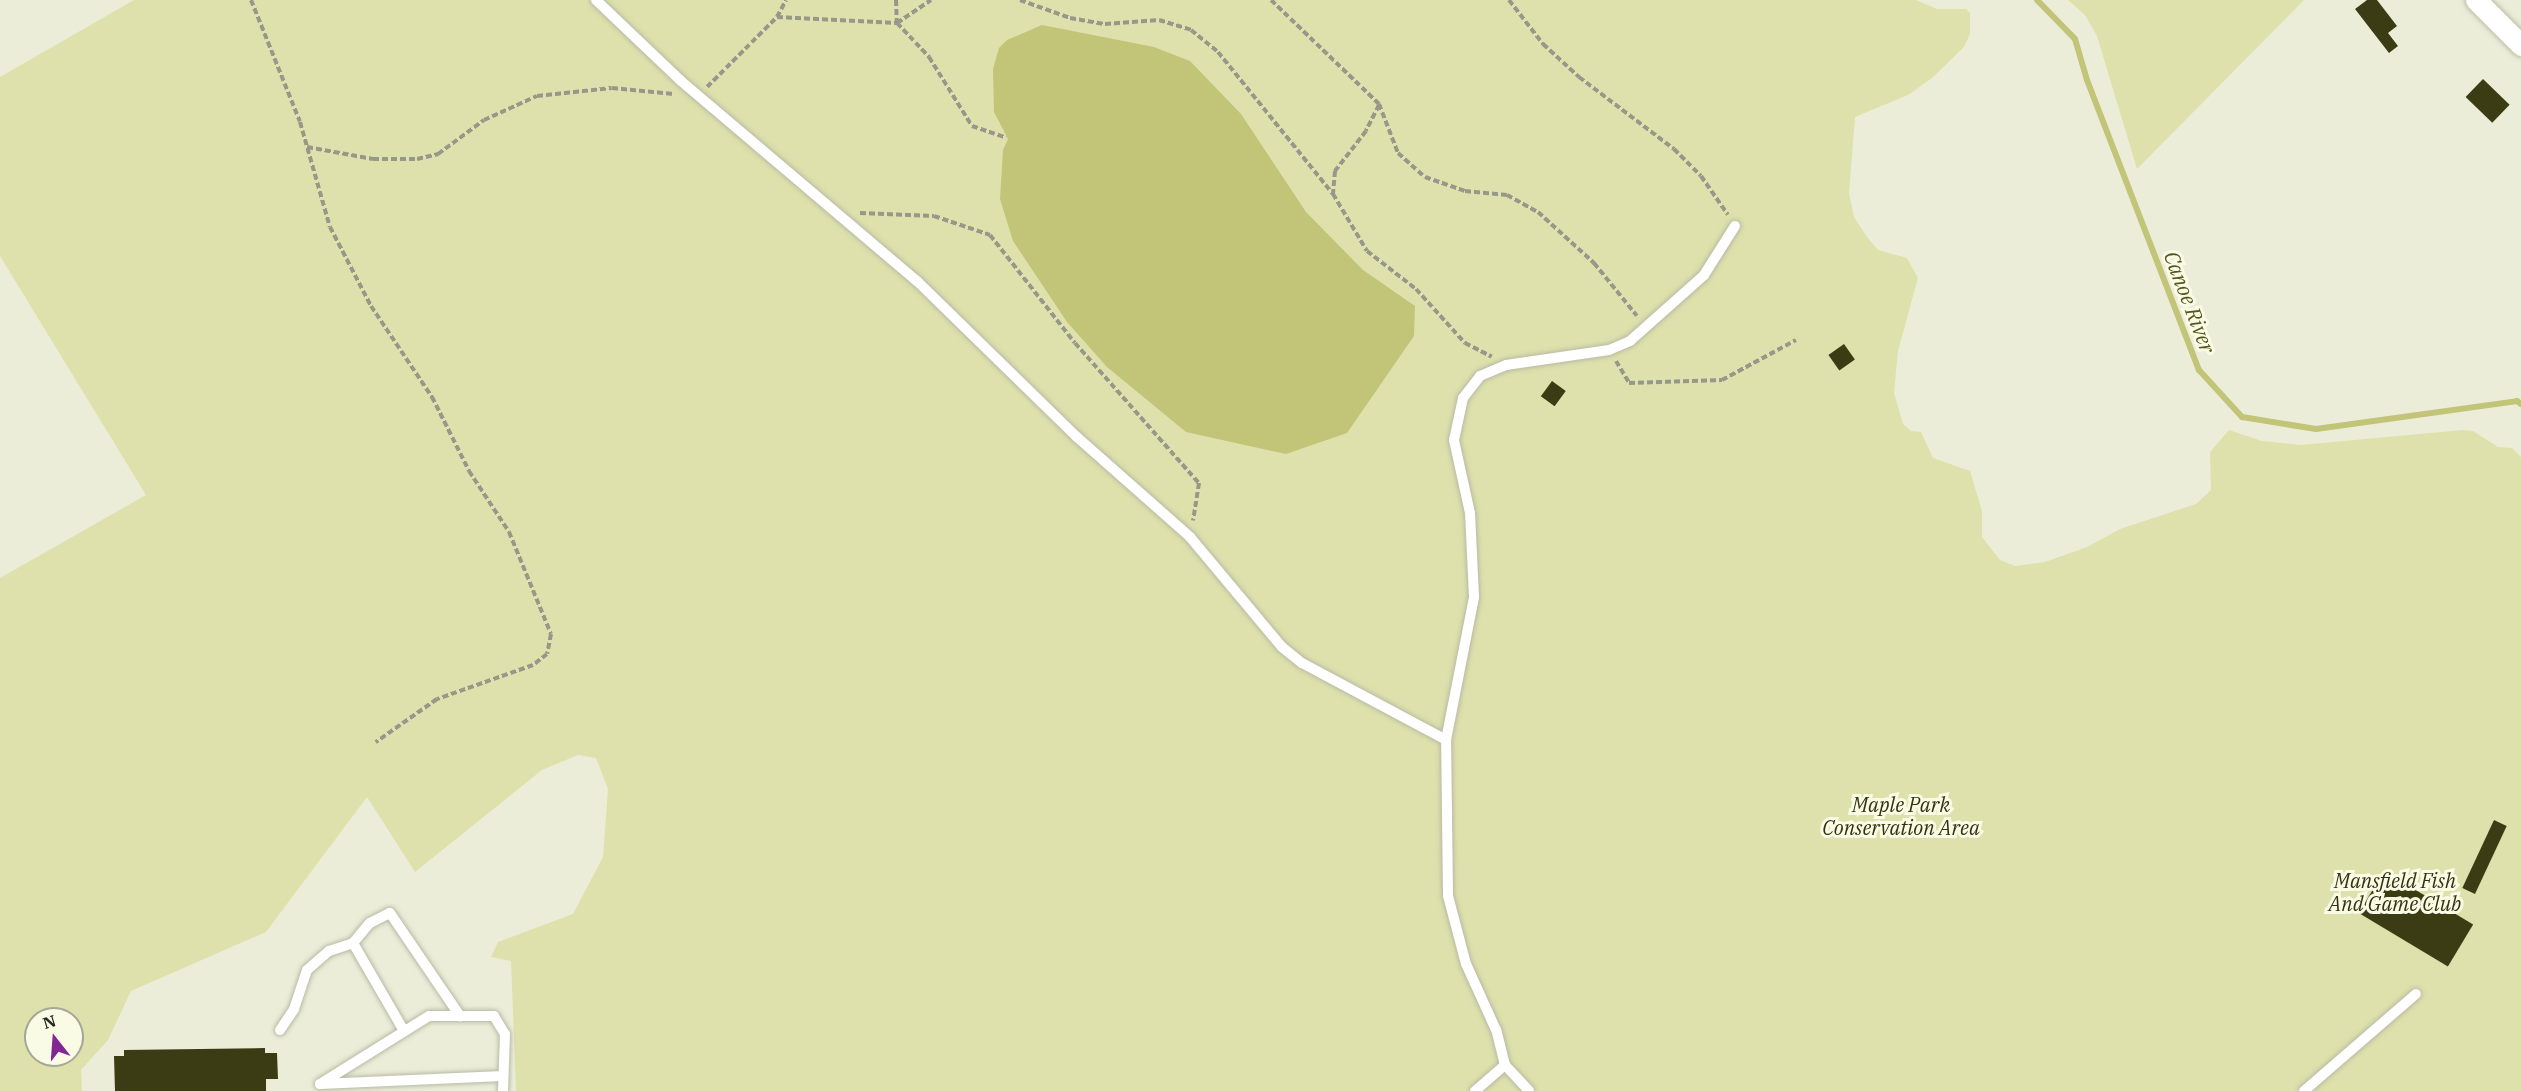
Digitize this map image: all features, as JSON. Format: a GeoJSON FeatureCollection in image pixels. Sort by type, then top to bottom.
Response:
{"type":"FeatureCollection","features":[{"type":"Feature","properties":{"kind":"street"},"geometry":{"type":"LineString","coordinates":[[2476,0],[2521,45]]}},
{"type":"Feature","properties":{"kind":"lane"},"geometry":{"type":"LineString","coordinates":[[596,0],[699,96],[917,281],[1077,437],[1190,537],[1282,647],[1302,663],[1446,741]]}},
{"type":"Feature","properties":{"kind":"lane"},"geometry":{"type":"LineString","coordinates":[[1529,1091],[1505,1065],[1496,1030],[1466,963],[1448,896],[1446,741],[1474,597],[1470,513],[1454,440],[1462,398],[1480,376],[1506,365],[1609,350],[1630,341],[1704,275],[1735,226]]}},
{"type":"Feature","properties":{"kind":"lane"},"geometry":{"type":"LineString","coordinates":[[280,1030],[294,1009],[307,970],[329,951],[353,943],[370,923],[390,913],[460,1016]]}},
{"type":"Feature","properties":{"kind":"lane"},"geometry":{"type":"LineString","coordinates":[[353,943],[404,1031]]}},
{"type":"Feature","properties":{"kind":"lane"},"geometry":{"type":"LineString","coordinates":[[2304,1091],[2416,994]]}},
{"type":"Feature","properties":{"kind":"lane"},"geometry":{"type":"LineString","coordinates":[[320,1088],[429,1016],[494,1016],[504,1034],[503,1091]]}},
{"type":"Feature","properties":{"kind":"lane"},"geometry":{"type":"LineString","coordinates":[[1474,1091],[1505,1065]]}},
{"type":"Feature","properties":{"kind":"lane"},"geometry":{"type":"LineString","coordinates":[[320,1088],[503,1076]]}},
{"type":"Feature","properties":{"kind":"lane"},"geometry":{"type":"LineString","coordinates":[[447,1078],[447,1091]]}},
{"type":"Feature","properties":{"kind":"path"},"geometry":{"type":"LineString","coordinates":[[251,0],[307,147],[330,227],[371,306],[432,396],[469,471],[509,532],[551,634],[547,654],[533,665],[437,699],[376,742]]}},
{"type":"Feature","properties":{"kind":"path"},"geometry":{"type":"LineString","coordinates":[[307,147],[374,159],[417,159],[438,154],[484,120],[537,96],[612,87],[699,96],[777,18],[786,0]]}},
{"type":"Feature","properties":{"kind":"path"},"geometry":{"type":"LineString","coordinates":[[896,0],[897,23],[929,57],[972,126],[1006,138]]}},
{"type":"Feature","properties":{"kind":"path"},"geometry":{"type":"LineString","coordinates":[[777,18],[897,23],[931,0]]}},
{"type":"Feature","properties":{"kind":"path"},"geometry":{"type":"LineString","coordinates":[[1020,0],[1070,18],[1105,24],[1159,20],[1191,30],[1218,52],[1333,195],[1367,251],[1416,289],[1465,342],[1506,365]]}},
{"type":"Feature","properties":{"kind":"path"},"geometry":{"type":"LineString","coordinates":[[1271,0],[1379,104],[1398,153],[1425,177],[1465,191],[1507,195],[1538,212],[1594,263],[1647,327]]}},
{"type":"Feature","properties":{"kind":"path"},"geometry":{"type":"LineString","coordinates":[[1509,0],[1543,44],[1579,77],[1674,149],[1701,176],[1735,226]]}},
{"type":"Feature","properties":{"kind":"path"},"geometry":{"type":"LineString","coordinates":[[1333,195],[1335,171],[1366,131],[1379,104]]}},
{"type":"Feature","properties":{"kind":"path"},"geometry":{"type":"LineString","coordinates":[[836,212],[934,216],[990,235],[1075,343],[1199,483],[1190,537]]}},
{"type":"Feature","properties":{"kind":"path"},"geometry":{"type":"LineString","coordinates":[[1609,350],[1629,383],[1722,380],[1796,340]]}},
{"type":"Feature","properties":{"kind":"green space"},"geometry":{"type":"Polygon","coordinates":[[[134,0],[1916,0],[1937,9],[1966,9],[1970,13],[1970,34],[1964,47],[1932,78],[1908,95],[1855,117],[1849,193],[1854,217],[1867,237],[1878,250],[1907,258],[1918,278],[1898,351],[1894,393],[1903,424],[1911,431],[1921,432],[1933,458],[1970,471],[1982,511],[1982,537],[2000,560],[2015,566],[2045,562],[2087,547],[2120,529],[2196,504],[2211,490],[2210,452],[2229,430],[2262,441],[2301,445],[2462,430],[2473,431],[2498,447],[2512,448],[2521,457],[2521,1091],[516,1091],[511,961],[491,957],[498,942],[573,914],[603,857],[608,789],[596,758],[578,755],[542,770],[415,872],[367,797],[266,932],[131,991],[108,1040],[84,1067],[84,1007],[24,1007],[24,1067],[84,1067],[81,1070],[82,1091],[0,1091],[0,578],[146,495],[0,256],[0,77],[134,0]]]}},
{"type":"Feature","properties":{"kind":"green space"},"geometry":{"type":"Polygon","coordinates":[[[2068,0],[2304,0],[2137,169],[2097,36],[2085,15],[2068,0]]]}},
{"type":"Feature","properties":{"kind":"shaded area"},"geometry":{"type":"Polygon","coordinates":[[[1042,25],[1154,47],[1190,61],[1241,114],[1306,212],[1363,270],[1415,306],[1414,336],[1347,433],[1286,454],[1186,432],[1107,367],[1067,322],[1013,241],[1000,199],[1003,150],[1008,139],[994,112],[993,69],[999,48],[1007,40],[1042,25]]]}},
{"type":"Feature","properties":{"kind":"building"},"geometry":{"type":"Polygon","coordinates":[[[2367,0],[2377,0],[2397,26],[2388,33],[2398,46],[2389,53],[2355,9],[2367,0]]]}},
{"type":"Feature","properties":{"kind":"building"},"geometry":{"type":"Polygon","coordinates":[[[2483,79],[2510,105],[2492,123],[2466,97],[2483,79]]]}},
{"type":"Feature","properties":{"kind":"building"},"geometry":{"type":"Polygon","coordinates":[[[1844,344],[1855,360],[1839,370],[1828,355],[1844,344]]]}},
{"type":"Feature","properties":{"kind":"building"},"geometry":{"type":"Polygon","coordinates":[[[1552,381],[1566,391],[1555,406],[1541,396],[1552,381]]]}},
{"type":"Feature","properties":{"kind":"building"},"geometry":{"type":"Polygon","coordinates":[[[2494,820],[2507,826],[2475,894],[2462,888],[2494,820]]]}},
{"type":"Feature","properties":{"kind":"building"},"geometry":{"type":"Polygon","coordinates":[[[2384,871],[2473,925],[2448,967],[2359,913],[2384,871]]]}},
{"type":"Feature","properties":{"kind":"building"},"geometry":{"type":"Polygon","coordinates":[[[265,1048],[265,1053],[277,1053],[278,1079],[266,1079],[266,1091],[115,1091],[114,1056],[124,1056],[124,1050],[265,1048]]]}},
{"type":"Feature","properties":{"kind":"waterway","name":"Canoe River"},"geometry":{"type":"LineString","coordinates":[[2037,0],[2075,39],[2087,80],[2199,370],[2242,417],[2316,429],[2517,401],[2521,404]]}},
{"type":"Feature","properties":{"kind":"park label","name":"Maple Park Conservation Area"},"geometry":{"type":"Point","coordinates":[1901,816]}},
{"type":"Feature","properties":{"kind":"park label","name":"Mansfield Fish And Game Club"},"geometry":{"type":"Point","coordinates":[2395,892]}}]}
